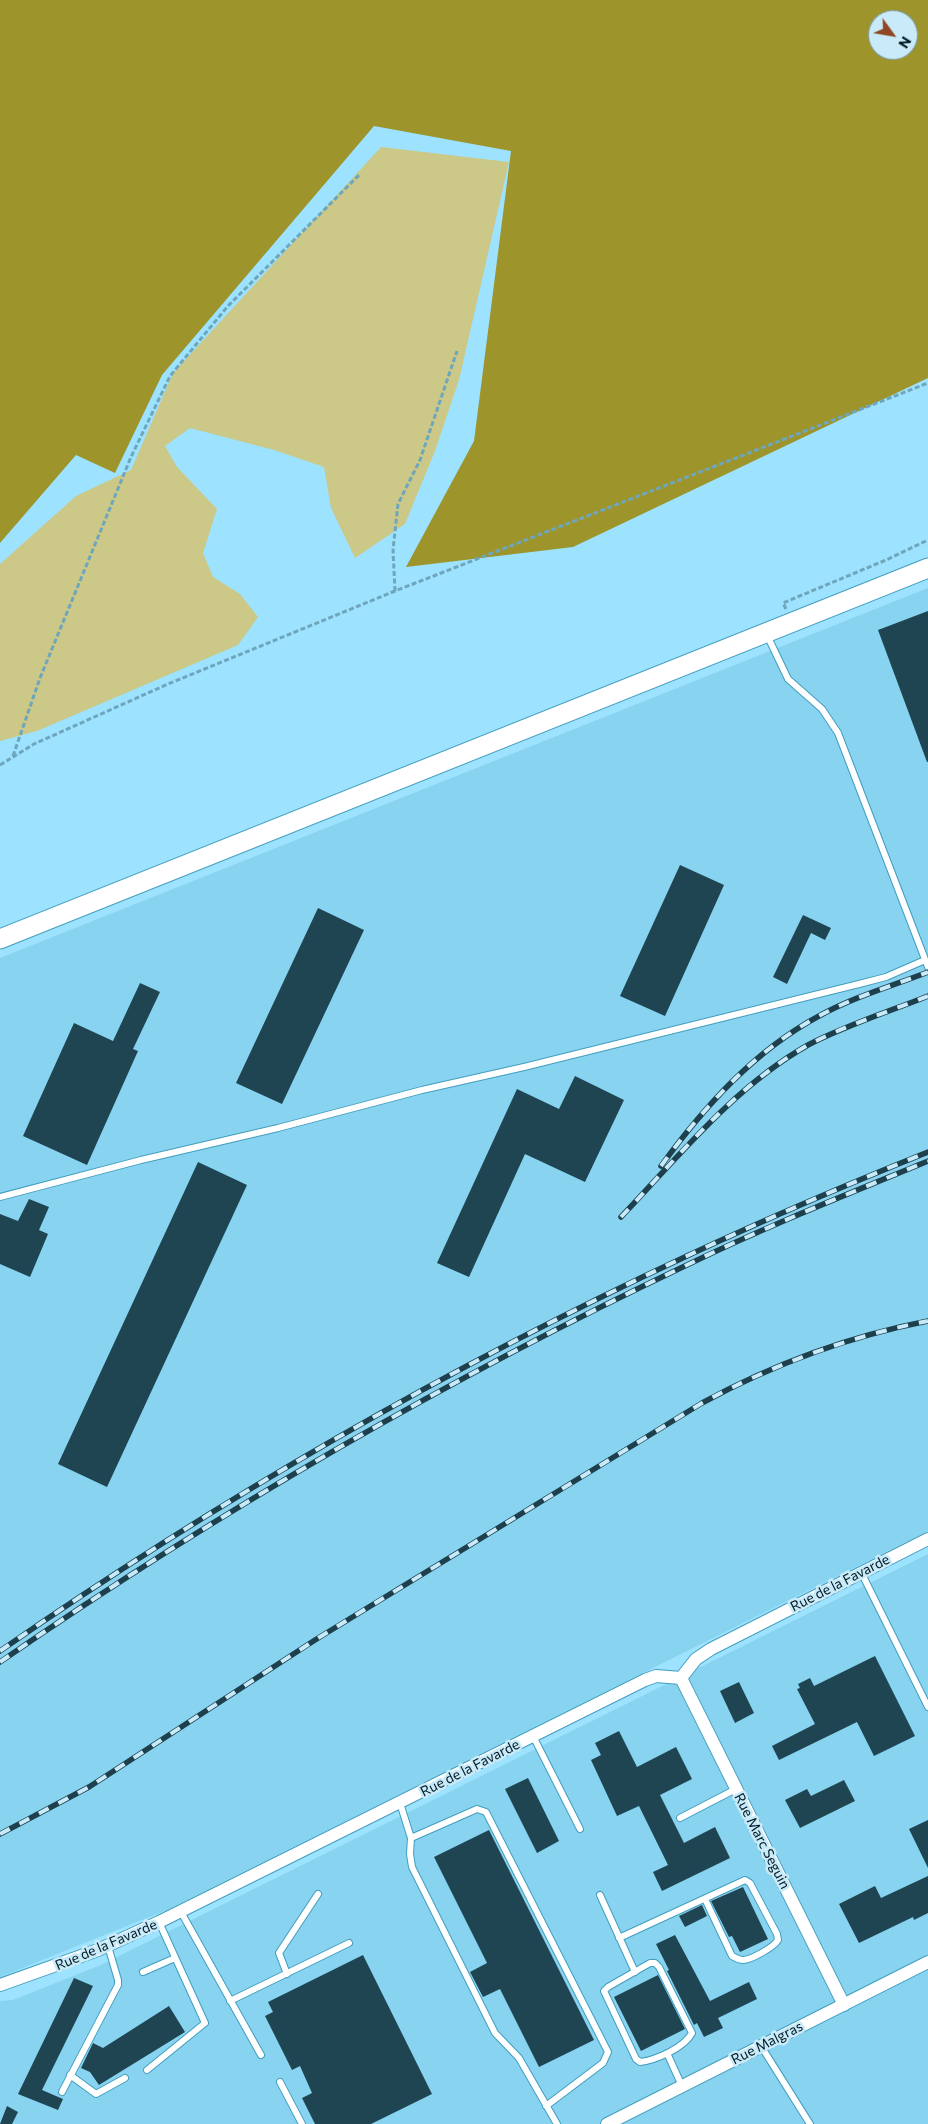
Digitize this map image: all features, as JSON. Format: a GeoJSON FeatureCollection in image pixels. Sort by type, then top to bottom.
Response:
{"type":"FeatureCollection","features":[{"type":"Feature","properties":{"kind":"street"},"geometry":{"type":"LineString","coordinates":[[0,939],[928,568]]}},
{"type":"Feature","properties":{"kind":"street","name":"Rue de la Favarde"},"geometry":{"type":"LineString","coordinates":[[0,1985],[41,1972],[108,1946],[181,1912],[645,1680],[656,1676],[681,1678],[696,1659],[711,1649],[928,1539]]}},
{"type":"Feature","properties":{"kind":"street","name":"Rue Marc Seguin"},"geometry":{"type":"LineString","coordinates":[[681,1678],[844,2005]]}},
{"type":"Feature","properties":{"kind":"street","name":"Rue Malgras"},"geometry":{"type":"LineString","coordinates":[[607,2124],[928,1962]]}},
{"type":"Feature","properties":{"kind":"lane"},"geometry":{"type":"LineString","coordinates":[[0,1197],[422,1090],[524,1067],[859,984],[926,964],[838,733],[822,709],[788,678],[766,633]]}},
{"type":"Feature","properties":{"kind":"lane"},"geometry":{"type":"LineString","coordinates":[[861,1572],[928,1708]]}},
{"type":"Feature","properties":{"kind":"lane"},"geometry":{"type":"LineString","coordinates":[[533,1736],[580,1829]]}},
{"type":"Feature","properties":{"kind":"lane"},"geometry":{"type":"LineString","coordinates":[[680,1818],[736,1789]]}},
{"type":"Feature","properties":{"kind":"lane"},"geometry":{"type":"LineString","coordinates":[[400,1803],[411,1838],[410,1854],[412,1867],[495,2033],[519,2058],[557,2124]]}},
{"type":"Feature","properties":{"kind":"lane"},"geometry":{"type":"LineString","coordinates":[[411,1838],[477,1809],[486,1812],[608,2052],[603,2062],[546,2106]]}},
{"type":"Feature","properties":{"kind":"lane"},"geometry":{"type":"LineString","coordinates":[[619,1938],[745,1880],[748,1881],[777,1934],[778,1940],[775,1945],[745,1960],[738,1960],[732,1956],[705,1899]]}},
{"type":"Feature","properties":{"kind":"lane"},"geometry":{"type":"LineString","coordinates":[[287,1974],[279,1953],[318,1894]]}},
{"type":"Feature","properties":{"kind":"lane"},"geometry":{"type":"LineString","coordinates":[[600,1895],[635,1972]]}},
{"type":"Feature","properties":{"kind":"lane"},"geometry":{"type":"LineString","coordinates":[[181,1912],[260,2055]]}},
{"type":"Feature","properties":{"kind":"lane"},"geometry":{"type":"LineString","coordinates":[[147,2070],[205,2023],[159,1922]]}},
{"type":"Feature","properties":{"kind":"lane"},"geometry":{"type":"LineString","coordinates":[[230,2001],[349,1943]]}},
{"type":"Feature","properties":{"kind":"lane"},"geometry":{"type":"LineString","coordinates":[[62,2092],[118,1985],[108,1946]]}},
{"type":"Feature","properties":{"kind":"lane"},"geometry":{"type":"LineString","coordinates":[[143,1972],[175,1958]]}},
{"type":"Feature","properties":{"kind":"lane"},"geometry":{"type":"LineString","coordinates":[[650,1963],[655,1963],[692,2033],[688,2040],[667,2053],[645,2062],[640,2062],[636,2059],[604,1991],[650,1963]]}},
{"type":"Feature","properties":{"kind":"lane"},"geometry":{"type":"LineString","coordinates":[[761,2046],[810,2124]]}},
{"type":"Feature","properties":{"kind":"lane"},"geometry":{"type":"LineString","coordinates":[[667,2053],[682,2086]]}},
{"type":"Feature","properties":{"kind":"lane"},"geometry":{"type":"LineString","coordinates":[[70,2074],[96,2094],[125,2078]]}},
{"type":"Feature","properties":{"kind":"lane"},"geometry":{"type":"LineString","coordinates":[[280,2082],[302,2124]]}},
{"type":"Feature","properties":{"kind":"path"},"geometry":{"type":"LineString","coordinates":[[13,756],[40,678],[131,457],[170,376],[228,306],[359,176]]}},
{"type":"Feature","properties":{"kind":"path"},"geometry":{"type":"LineString","coordinates":[[395,591],[393,550],[398,504],[420,460],[457,351]]}},
{"type":"Feature","properties":{"kind":"path"},"geometry":{"type":"LineString","coordinates":[[0,765],[34,744],[168,684],[395,591],[928,383]]}},
{"type":"Feature","properties":{"kind":"path"},"geometry":{"type":"LineString","coordinates":[[790,623],[783,603],[886,560],[928,540]]}},
{"type":"Feature","properties":{"kind":"shaded area"},"geometry":{"type":"Polygon","coordinates":[[[0,0],[928,0],[928,378],[573,547],[406,567],[474,441],[511,151],[374,126],[162,375],[115,473],[76,455],[0,543],[0,0]]]}},
{"type":"Feature","properties":{"kind":"shaded area"},"geometry":{"type":"Polygon","coordinates":[[[381,147],[509,162],[459,380],[435,451],[405,524],[355,558],[331,508],[324,467],[274,450],[190,428],[165,446],[177,467],[217,509],[203,553],[213,577],[240,594],[258,617],[238,645],[37,731],[0,741],[0,564],[76,496],[131,470],[173,373],[381,147]]]}},
{"type":"Feature","properties":{"kind":"shaded area"},"geometry":{"type":"Polygon","coordinates":[[[928,588],[928,1531],[169,1909],[0,1977],[0,958],[928,588]]]}},
{"type":"Feature","properties":{"kind":"shaded area"},"geometry":{"type":"Polygon","coordinates":[[[928,1554],[928,2124],[0,2124],[0,2001],[13,2000],[101,1965],[928,1554]]]}},
{"type":"Feature","properties":{"kind":"building"},"geometry":{"type":"Polygon","coordinates":[[[928,611],[928,762],[927,762],[878,630],[928,611]]]}},
{"type":"Feature","properties":{"kind":"building"},"geometry":{"type":"Polygon","coordinates":[[[680,865],[724,885],[665,1016],[620,996],[680,865]]]}},
{"type":"Feature","properties":{"kind":"building"},"geometry":{"type":"Polygon","coordinates":[[[318,908],[364,930],[282,1104],[236,1083],[318,908]]]}},
{"type":"Feature","properties":{"kind":"building"},"geometry":{"type":"Polygon","coordinates":[[[803,915],[831,928],[825,940],[811,933],[787,984],[773,977],[803,915]]]}},
{"type":"Feature","properties":{"kind":"building"},"geometry":{"type":"Polygon","coordinates":[[[140,983],[160,992],[133,1049],[138,1051],[87,1165],[23,1136],[74,1023],[113,1041],[140,983]]]}},
{"type":"Feature","properties":{"kind":"building"},"geometry":{"type":"Polygon","coordinates":[[[575,1076],[624,1100],[585,1182],[525,1154],[469,1277],[437,1263],[517,1089],[559,1109],[575,1076]]]}},
{"type":"Feature","properties":{"kind":"building"},"geometry":{"type":"Polygon","coordinates":[[[198,1162],[247,1185],[107,1487],[58,1464],[198,1162]]]}},
{"type":"Feature","properties":{"kind":"building"},"geometry":{"type":"Polygon","coordinates":[[[29,1199],[49,1207],[39,1230],[48,1234],[30,1277],[0,1264],[0,1214],[18,1221],[29,1199]]]}},
{"type":"Feature","properties":{"kind":"building"},"geometry":{"type":"Polygon","coordinates":[[[875,1656],[915,1736],[874,1756],[857,1722],[779,1760],[772,1746],[815,1724],[797,1689],[800,1688],[798,1684],[810,1678],[814,1686],[875,1656]]]}},
{"type":"Feature","properties":{"kind":"building"},"geometry":{"type":"Polygon","coordinates":[[[739,1682],[754,1713],[735,1723],[720,1691],[739,1682]]]}},
{"type":"Feature","properties":{"kind":"building"},"geometry":{"type":"Polygon","coordinates":[[[619,1731],[637,1767],[676,1747],[692,1779],[660,1795],[684,1843],[715,1827],[730,1858],[662,1891],[653,1872],[668,1865],[639,1806],[617,1816],[591,1760],[601,1755],[595,1743],[619,1731]]]}},
{"type":"Feature","properties":{"kind":"building"},"geometry":{"type":"Polygon","coordinates":[[[528,1778],[559,1841],[537,1853],[505,1789],[528,1778]]]}},
{"type":"Feature","properties":{"kind":"building"},"geometry":{"type":"Polygon","coordinates":[[[844,1780],[855,1801],[800,1828],[785,1800],[807,1789],[811,1796],[844,1780]]]}},
{"type":"Feature","properties":{"kind":"building"},"geometry":{"type":"Polygon","coordinates":[[[928,1820],[928,1868],[909,1829],[928,1820]]]}},
{"type":"Feature","properties":{"kind":"building"},"geometry":{"type":"Polygon","coordinates":[[[489,1830],[594,2040],[539,2067],[500,1989],[483,1997],[470,1972],[487,1963],[434,1857],[489,1830]]]}},
{"type":"Feature","properties":{"kind":"building"},"geometry":{"type":"Polygon","coordinates":[[[928,1876],[928,1913],[914,1920],[913,1917],[859,1943],[839,1904],[875,1886],[881,1898],[928,1876]]]}},
{"type":"Feature","properties":{"kind":"building"},"geometry":{"type":"Polygon","coordinates":[[[743,1887],[768,1939],[740,1952],[732,1936],[729,1937],[711,1901],[743,1887]]]}},
{"type":"Feature","properties":{"kind":"building"},"geometry":{"type":"Polygon","coordinates":[[[702,1905],[707,1916],[685,1927],[679,1916],[702,1905]]]}},
{"type":"Feature","properties":{"kind":"building"},"geometry":{"type":"Polygon","coordinates":[[[675,1935],[710,2001],[749,1982],[757,1999],[718,2018],[723,2028],[704,2037],[697,2023],[694,2025],[667,1971],[669,1970],[656,1944],[675,1935]]]}},
{"type":"Feature","properties":{"kind":"building"},"geometry":{"type":"Polygon","coordinates":[[[363,1955],[432,2094],[371,2124],[315,2124],[302,2098],[312,2093],[300,2066],[292,2070],[265,2016],[273,2012],[268,2002],[363,1955]]]}},
{"type":"Feature","properties":{"kind":"building"},"geometry":{"type":"Polygon","coordinates":[[[658,1975],[685,2029],[641,2051],[614,1997],[658,1975]]]}},
{"type":"Feature","properties":{"kind":"building"},"geometry":{"type":"Polygon","coordinates":[[[74,1978],[93,1986],[42,2090],[63,2099],[58,2110],[18,2094],[74,1978]]]}},
{"type":"Feature","properties":{"kind":"building"},"geometry":{"type":"Polygon","coordinates":[[[169,2006],[185,2032],[99,2085],[90,2072],[81,2068],[93,2043],[103,2048],[169,2006]]]}},
{"type":"Feature","properties":{"kind":"building"},"geometry":{"type":"Polygon","coordinates":[[[7,2106],[18,2112],[12,2124],[0,2124],[7,2106]]]}},
{"type":"Feature","properties":{"kind":"railway"},"geometry":{"type":"LineString","coordinates":[[661,1166],[677,1144],[732,1082],[752,1063],[795,1030],[832,1009],[859,997],[928,972]]}},
{"type":"Feature","properties":{"kind":"railway"},"geometry":{"type":"LineString","coordinates":[[621,1217],[708,1124],[756,1081],[781,1062],[808,1045],[837,1031],[928,996]]}},
{"type":"Feature","properties":{"kind":"railway"},"geometry":{"type":"LineString","coordinates":[[0,1651],[166,1541],[336,1438],[423,1390],[599,1298],[689,1255],[868,1176],[928,1152]]}},
{"type":"Feature","properties":{"kind":"railway"},"geometry":{"type":"LineString","coordinates":[[0,1662],[166,1552],[337,1449],[423,1400],[599,1308],[718,1250],[928,1161]]}},
{"type":"Feature","properties":{"kind":"railway"},"geometry":{"type":"LineString","coordinates":[[0,1834],[89,1787],[315,1640],[702,1403],[756,1376],[812,1353],[870,1335],[928,1321]]}}]}
